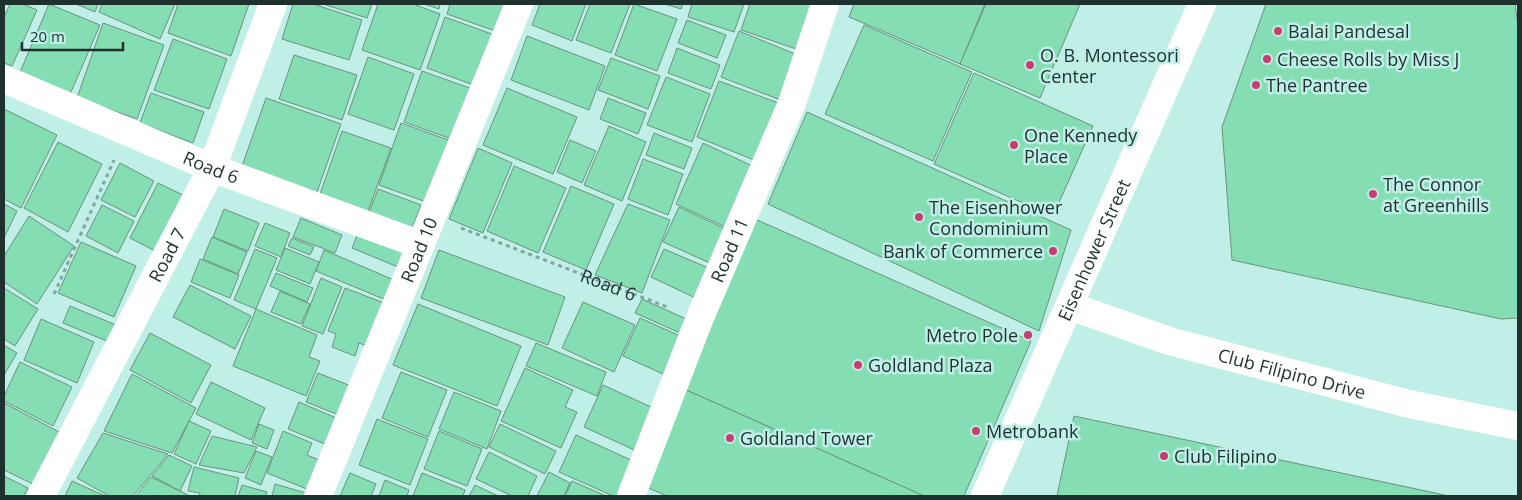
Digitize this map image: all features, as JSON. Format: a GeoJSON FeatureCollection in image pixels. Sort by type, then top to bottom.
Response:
{"type":"FeatureCollection","features":[{"type":"Feature","properties":{"kind":"street","name":"Road 7"},"geometry":{"type":"LineString","coordinates":[[41,496],[212,168],[273,4]]}},
{"type":"Feature","properties":{"kind":"street","name":"Road 10"},"geometry":{"type":"LineString","coordinates":[[318,496],[519,4]]}},
{"type":"Feature","properties":{"kind":"street","name":"Road 11"},"geometry":{"type":"LineString","coordinates":[[631,496],[699,320],[792,103],[826,4]]}},
{"type":"Feature","properties":{"kind":"street","name":"Eisenhower Street"},"geometry":{"type":"LineString","coordinates":[[985,496],[1202,4]]}},
{"type":"Feature","properties":{"kind":"street","name":"Road 6"},"geometry":{"type":"LineString","coordinates":[[4,79],[212,168],[421,245]]}},
{"type":"Feature","properties":{"kind":"street","name":"Club Filipino Drive"},"geometry":{"type":"LineString","coordinates":[[1070,306],[1169,341],[1409,404],[1518,426]]}},
{"type":"Feature","properties":{"kind":"path"},"geometry":{"type":"LineString","coordinates":[[54,294],[126,132]]}},
{"type":"Feature","properties":{"kind":"path","name":"Road 6"},"geometry":{"type":"LineString","coordinates":[[432,217],[699,320]]}},
{"type":"Feature","properties":{"kind":"building"},"geometry":{"type":"Polygon","coordinates":[[[10,4],[23,4],[37,10],[12,66],[4,63],[4,17],[10,4]]]}},
{"type":"Feature","properties":{"kind":"building"},"geometry":{"type":"Polygon","coordinates":[[[49,4],[100,25],[68,99],[18,77],[49,4]]]}},
{"type":"Feature","properties":{"kind":"building"},"geometry":{"type":"Polygon","coordinates":[[[76,4],[98,4],[95,12],[76,4]]]}},
{"type":"Feature","properties":{"kind":"building"},"geometry":{"type":"Polygon","coordinates":[[[102,4],[175,4],[160,39],[99,12],[102,4]]]}},
{"type":"Feature","properties":{"kind":"building"},"geometry":{"type":"Polygon","coordinates":[[[178,4],[249,4],[231,56],[168,33],[178,4]]]}},
{"type":"Feature","properties":{"kind":"building"},"geometry":{"type":"Polygon","coordinates":[[[293,4],[313,4],[362,20],[349,60],[282,39],[293,4]]]}},
{"type":"Feature","properties":{"kind":"building"},"geometry":{"type":"Polygon","coordinates":[[[323,4],[372,4],[367,18],[323,4]]]}},
{"type":"Feature","properties":{"kind":"building"},"geometry":{"type":"Polygon","coordinates":[[[378,4],[413,4],[440,14],[420,70],[362,50],[378,4]]]}},
{"type":"Feature","properties":{"kind":"building"},"geometry":{"type":"Polygon","coordinates":[[[424,4],[440,4],[439,9],[424,4]]]}},
{"type":"Feature","properties":{"kind":"building"},"geometry":{"type":"Polygon","coordinates":[[[450,4],[512,4],[501,33],[447,14],[450,4]]]}},
{"type":"Feature","properties":{"kind":"building"},"geometry":{"type":"Polygon","coordinates":[[[540,4],[586,4],[572,41],[532,25],[540,4]]]}},
{"type":"Feature","properties":{"kind":"building"},"geometry":{"type":"Polygon","coordinates":[[[590,4],[630,4],[611,53],[576,40],[590,4]]]}},
{"type":"Feature","properties":{"kind":"building"},"geometry":{"type":"Polygon","coordinates":[[[634,4],[677,19],[657,71],[615,55],[634,4]]]}},
{"type":"Feature","properties":{"kind":"building"},"geometry":{"type":"Polygon","coordinates":[[[665,4],[683,4],[681,9],[665,4]]]}},
{"type":"Feature","properties":{"kind":"building"},"geometry":{"type":"Polygon","coordinates":[[[692,4],[744,4],[734,32],[688,17],[692,4]]]}},
{"type":"Feature","properties":{"kind":"building"},"geometry":{"type":"Polygon","coordinates":[[[750,4],[818,4],[802,51],[741,30],[750,4]]]}},
{"type":"Feature","properties":{"kind":"building"},"geometry":{"type":"Polygon","coordinates":[[[854,4],[985,4],[960,64],[849,17],[854,4]]]}},
{"type":"Feature","properties":{"kind":"building"},"geometry":{"type":"Polygon","coordinates":[[[986,4],[1080,4],[1040,98],[960,64],[986,4]]]}},
{"type":"Feature","properties":{"kind":"building","name":"The Connor at Greenhills"},"geometry":{"type":"Polygon","coordinates":[[[1266,4],[1515,4],[1518,26],[1518,318],[1501,319],[1232,260],[1222,127],[1266,4]]]}},
{"type":"Feature","properties":{"kind":"building"},"geometry":{"type":"Polygon","coordinates":[[[445,17],[500,37],[482,88],[427,68],[445,17]]]}},
{"type":"Feature","properties":{"kind":"building"},"geometry":{"type":"Polygon","coordinates":[[[687,20],[726,35],[717,58],[678,43],[687,20]]]}},
{"type":"Feature","properties":{"kind":"building"},"geometry":{"type":"Polygon","coordinates":[[[103,23],[164,45],[137,119],[77,98],[103,23]]]}},
{"type":"Feature","properties":{"kind":"building"},"geometry":{"type":"Polygon","coordinates":[[[864,25],[972,72],[933,161],[825,114],[864,25]]]}},
{"type":"Feature","properties":{"kind":"building"},"geometry":{"type":"Polygon","coordinates":[[[739,31],[800,56],[783,101],[721,77],[739,31]]]}},
{"type":"Feature","properties":{"kind":"building"},"geometry":{"type":"Polygon","coordinates":[[[527,36],[605,66],[589,110],[511,80],[527,36]]]}},
{"type":"Feature","properties":{"kind":"building"},"geometry":{"type":"Polygon","coordinates":[[[173,39],[227,59],[209,109],[154,90],[173,39]]]}},
{"type":"Feature","properties":{"kind":"building"},"geometry":{"type":"Polygon","coordinates":[[[677,48],[720,65],[711,89],[668,73],[677,48]]]}},
{"type":"Feature","properties":{"kind":"building"},"geometry":{"type":"Polygon","coordinates":[[[294,55],[357,75],[342,120],[279,99],[294,55]]]}},
{"type":"Feature","properties":{"kind":"building"},"geometry":{"type":"Polygon","coordinates":[[[368,57],[414,74],[394,130],[348,114],[368,57]]]}},
{"type":"Feature","properties":{"kind":"building"},"geometry":{"type":"Polygon","coordinates":[[[611,58],[660,76],[648,109],[598,90],[611,58]]]}},
{"type":"Feature","properties":{"kind":"building"},"geometry":{"type":"Polygon","coordinates":[[[422,71],[475,90],[457,141],[404,122],[422,71]]]}},
{"type":"Feature","properties":{"kind":"building","name":"One Kennedy Place"},"geometry":{"type":"Polygon","coordinates":[[[974,73],[1093,126],[1053,216],[934,164],[974,73]]]}},
{"type":"Feature","properties":{"kind":"building"},"geometry":{"type":"Polygon","coordinates":[[[666,77],[710,94],[692,142],[647,125],[666,77]]]}},
{"type":"Feature","properties":{"kind":"building"},"geometry":{"type":"Polygon","coordinates":[[[719,81],[781,104],[759,162],[697,137],[719,81]]]}},
{"type":"Feature","properties":{"kind":"building"},"geometry":{"type":"Polygon","coordinates":[[[507,88],[577,117],[553,174],[483,145],[507,88]]]}},
{"type":"Feature","properties":{"kind":"building"},"geometry":{"type":"Polygon","coordinates":[[[151,93],[204,112],[193,143],[140,123],[151,93]]]}},
{"type":"Feature","properties":{"kind":"building"},"geometry":{"type":"Polygon","coordinates":[[[266,98],[341,124],[317,192],[242,166],[266,98]]]}},
{"type":"Feature","properties":{"kind":"building"},"geometry":{"type":"Polygon","coordinates":[[[608,98],[646,113],[638,134],[600,119],[608,98]]]}},
{"type":"Feature","properties":{"kind":"building"},"geometry":{"type":"Polygon","coordinates":[[[4,109],[57,135],[21,208],[4,199],[4,109]]]}},
{"type":"Feature","properties":{"kind":"building","name":"The Eisenhower Condominium"},"geometry":{"type":"Polygon","coordinates":[[[807,112],[1071,230],[1039,331],[768,204],[807,112]]]}},
{"type":"Feature","properties":{"kind":"building"},"geometry":{"type":"Polygon","coordinates":[[[401,123],[451,141],[429,203],[379,185],[401,123]]]}},
{"type":"Feature","properties":{"kind":"building"},"geometry":{"type":"Polygon","coordinates":[[[609,126],[646,142],[622,201],[584,185],[609,126]]]}},
{"type":"Feature","properties":{"kind":"building"},"geometry":{"type":"Polygon","coordinates":[[[342,131],[391,148],[367,214],[319,197],[342,131]]]}},
{"type":"Feature","properties":{"kind":"building"},"geometry":{"type":"Polygon","coordinates":[[[654,133],[692,148],[684,169],[646,155],[654,133]]]}},
{"type":"Feature","properties":{"kind":"building"},"geometry":{"type":"Polygon","coordinates":[[[570,140],[596,151],[582,183],[557,172],[570,140]]]}},
{"type":"Feature","properties":{"kind":"building"},"geometry":{"type":"Polygon","coordinates":[[[58,142],[102,164],[68,232],[24,208],[58,142]]]}},
{"type":"Feature","properties":{"kind":"building"},"geometry":{"type":"Polygon","coordinates":[[[703,143],[759,169],[732,230],[676,204],[703,143]]]}},
{"type":"Feature","properties":{"kind":"building"},"geometry":{"type":"Polygon","coordinates":[[[478,148],[512,163],[483,233],[449,219],[478,148]]]}},
{"type":"Feature","properties":{"kind":"building"},"geometry":{"type":"Polygon","coordinates":[[[643,159],[683,174],[668,215],[628,199],[643,159]]]}},
{"type":"Feature","properties":{"kind":"building"},"geometry":{"type":"Polygon","coordinates":[[[120,163],[154,181],[135,217],[101,200],[120,163]]]}},
{"type":"Feature","properties":{"kind":"building"},"geometry":{"type":"Polygon","coordinates":[[[514,166],[566,188],[538,253],[487,231],[514,166]]]}},
{"type":"Feature","properties":{"kind":"building"},"geometry":{"type":"Polygon","coordinates":[[[158,183],[185,196],[157,252],[130,238],[158,183]]]}},
{"type":"Feature","properties":{"kind":"building"},"geometry":{"type":"Polygon","coordinates":[[[571,186],[614,204],[586,270],[543,252],[571,186]]]}},
{"type":"Feature","properties":{"kind":"building"},"geometry":{"type":"Polygon","coordinates":[[[378,189],[421,205],[412,228],[369,213],[378,189]]]}},
{"type":"Feature","properties":{"kind":"building"},"geometry":{"type":"Polygon","coordinates":[[[4,204],[17,211],[4,238],[4,204]]]}},
{"type":"Feature","properties":{"kind":"building"},"geometry":{"type":"Polygon","coordinates":[[[628,204],[670,220],[642,293],[595,275],[628,204]]]}},
{"type":"Feature","properties":{"kind":"building"},"geometry":{"type":"Polygon","coordinates":[[[102,205],[134,221],[118,253],[86,236],[102,205]]]}},
{"type":"Feature","properties":{"kind":"building"},"geometry":{"type":"Polygon","coordinates":[[[679,207],[734,233],[719,267],[663,242],[679,207]]]}},
{"type":"Feature","properties":{"kind":"building"},"geometry":{"type":"Polygon","coordinates":[[[224,209],[259,223],[248,251],[213,237],[224,209]]]}},
{"type":"Feature","properties":{"kind":"building"},"geometry":{"type":"Polygon","coordinates":[[[29,216],[74,246],[37,304],[4,282],[4,256],[29,216]]]}},
{"type":"Feature","properties":{"kind":"building"},"geometry":{"type":"Polygon","coordinates":[[[301,218],[342,235],[335,253],[293,237],[301,218]]]}},
{"type":"Feature","properties":{"kind":"building","name":"Goldland Plaza"},"geometry":{"type":"Polygon","coordinates":[[[755,219],[1031,341],[964,496],[924,496],[684,389],[755,219]]]}},
{"type":"Feature","properties":{"kind":"building"},"geometry":{"type":"Polygon","coordinates":[[[265,223],[290,233],[281,257],[255,246],[265,223]]]}},
{"type":"Feature","properties":{"kind":"building"},"geometry":{"type":"Polygon","coordinates":[[[361,226],[407,246],[398,267],[352,248],[361,226]]]}},
{"type":"Feature","properties":{"kind":"building"},"geometry":{"type":"Polygon","coordinates":[[[212,237],[247,252],[238,274],[203,259],[212,237]]]}},
{"type":"Feature","properties":{"kind":"building"},"geometry":{"type":"Polygon","coordinates":[[[292,238],[314,247],[310,255],[288,246],[292,238]]]}},
{"type":"Feature","properties":{"kind":"building"},"geometry":{"type":"Polygon","coordinates":[[[81,242],[136,266],[114,317],[58,293],[81,242]]]}},
{"type":"Feature","properties":{"kind":"building"},"geometry":{"type":"Polygon","coordinates":[[[285,248],[319,262],[310,284],[276,270],[285,248]]]}},
{"type":"Feature","properties":{"kind":"building"},"geometry":{"type":"Polygon","coordinates":[[[255,249],[277,258],[256,309],[234,300],[255,249]]]}},
{"type":"Feature","properties":{"kind":"building"},"geometry":{"type":"Polygon","coordinates":[[[664,249],[718,272],[704,302],[651,277],[664,249]]]}},
{"type":"Feature","properties":{"kind":"building"},"geometry":{"type":"Polygon","coordinates":[[[324,250],[394,280],[386,300],[316,271],[324,250]]]}},
{"type":"Feature","properties":{"kind":"building"},"geometry":{"type":"Polygon","coordinates":[[[439,250],[565,297],[548,345],[421,298],[439,250]]]}},
{"type":"Feature","properties":{"kind":"building"},"geometry":{"type":"Polygon","coordinates":[[[200,259],[239,275],[230,298],[191,282],[200,259]]]}},
{"type":"Feature","properties":{"kind":"building"},"geometry":{"type":"Polygon","coordinates":[[[276,273],[313,288],[307,302],[270,286],[276,273]]]}},
{"type":"Feature","properties":{"kind":"building"},"geometry":{"type":"Polygon","coordinates":[[[321,278],[342,287],[323,334],[302,326],[321,278]]]}},
{"type":"Feature","properties":{"kind":"building"},"geometry":{"type":"Polygon","coordinates":[[[190,285],[251,316],[235,349],[173,317],[190,285]]]}},
{"type":"Feature","properties":{"kind":"building"},"geometry":{"type":"Polygon","coordinates":[[[4,288],[38,309],[15,346],[4,339],[4,288]]]}},
{"type":"Feature","properties":{"kind":"building"},"geometry":{"type":"Polygon","coordinates":[[[345,288],[392,306],[375,349],[359,343],[355,356],[332,347],[336,334],[328,331],[345,288]]]}},
{"type":"Feature","properties":{"kind":"building"},"geometry":{"type":"Polygon","coordinates":[[[280,291],[310,304],[301,324],[271,312],[280,291]]]}},
{"type":"Feature","properties":{"kind":"building"},"geometry":{"type":"Polygon","coordinates":[[[642,299],[695,323],[689,337],[635,313],[642,299]]]}},
{"type":"Feature","properties":{"kind":"building"},"geometry":{"type":"Polygon","coordinates":[[[583,302],[635,325],[614,372],[562,348],[583,302]]]}},
{"type":"Feature","properties":{"kind":"building"},"geometry":{"type":"Polygon","coordinates":[[[418,304],[521,346],[497,406],[393,365],[418,304]]]}},
{"type":"Feature","properties":{"kind":"building"},"geometry":{"type":"Polygon","coordinates":[[[70,306],[121,327],[114,344],[63,323],[70,306]]]}},
{"type":"Feature","properties":{"kind":"building"},"geometry":{"type":"Polygon","coordinates":[[[256,309],[317,335],[309,357],[320,361],[306,396],[233,366],[256,309]]]}},
{"type":"Feature","properties":{"kind":"building"},"geometry":{"type":"Polygon","coordinates":[[[640,318],[689,340],[672,378],[623,356],[640,318]]]}},
{"type":"Feature","properties":{"kind":"building"},"geometry":{"type":"Polygon","coordinates":[[[41,319],[94,342],[77,383],[24,360],[41,319]]]}},
{"type":"Feature","properties":{"kind":"building"},"geometry":{"type":"Polygon","coordinates":[[[150,333],[211,365],[191,403],[130,370],[150,333]]]}},
{"type":"Feature","properties":{"kind":"building"},"geometry":{"type":"Polygon","coordinates":[[[536,343],[606,372],[597,396],[526,366],[536,343]]]}},
{"type":"Feature","properties":{"kind":"building"},"geometry":{"type":"Polygon","coordinates":[[[4,345],[17,353],[4,375],[4,345]]]}},
{"type":"Feature","properties":{"kind":"building"},"geometry":{"type":"Polygon","coordinates":[[[20,362],[72,387],[53,426],[4,401],[4,396],[20,362]]]}},
{"type":"Feature","properties":{"kind":"building"},"geometry":{"type":"Polygon","coordinates":[[[525,368],[573,390],[565,407],[577,412],[561,448],[501,421],[525,368]]]}},
{"type":"Feature","properties":{"kind":"building"},"geometry":{"type":"Polygon","coordinates":[[[401,372],[447,390],[428,437],[382,418],[401,372]]]}},
{"type":"Feature","properties":{"kind":"building"},"geometry":{"type":"Polygon","coordinates":[[[318,373],[361,390],[349,419],[306,402],[318,373]]]}},
{"type":"Feature","properties":{"kind":"building"},"geometry":{"type":"Polygon","coordinates":[[[132,374],[196,408],[172,453],[104,431],[132,374]]]}},
{"type":"Feature","properties":{"kind":"building"},"geometry":{"type":"Polygon","coordinates":[[[211,382],[265,408],[251,440],[196,414],[211,382]]]}},
{"type":"Feature","properties":{"kind":"building"},"geometry":{"type":"Polygon","coordinates":[[[603,385],[662,412],[643,454],[584,427],[603,385]]]}},
{"type":"Feature","properties":{"kind":"building","name":"Goldland Tower"},"geometry":{"type":"Polygon","coordinates":[[[684,389],[924,496],[667,496],[646,487],[684,389]]]}},
{"type":"Feature","properties":{"kind":"building"},"geometry":{"type":"Polygon","coordinates":[[[454,392],[501,411],[487,449],[439,429],[454,392]]]}},
{"type":"Feature","properties":{"kind":"building"},"geometry":{"type":"Polygon","coordinates":[[[299,402],[341,420],[330,446],[288,429],[299,402]]]}},
{"type":"Feature","properties":{"kind":"building"},"geometry":{"type":"Polygon","coordinates":[[[4,403],[63,434],[37,486],[4,470],[4,403]]]}},
{"type":"Feature","properties":{"kind":"building","name":"Club Filipino"},"geometry":{"type":"Polygon","coordinates":[[[1074,416],[1449,496],[1057,496],[1074,416]]]}},
{"type":"Feature","properties":{"kind":"building"},"geometry":{"type":"Polygon","coordinates":[[[377,419],[428,439],[410,485],[359,465],[377,419]]]}},
{"type":"Feature","properties":{"kind":"building"},"geometry":{"type":"Polygon","coordinates":[[[189,421],[211,431],[196,464],[174,454],[189,421]]]}},
{"type":"Feature","properties":{"kind":"building"},"geometry":{"type":"Polygon","coordinates":[[[259,424],[274,430],[267,449],[252,443],[259,424]]]}},
{"type":"Feature","properties":{"kind":"building"},"geometry":{"type":"Polygon","coordinates":[[[500,424],[556,451],[545,474],[489,447],[500,424]]]}},
{"type":"Feature","properties":{"kind":"building"},"geometry":{"type":"Polygon","coordinates":[[[283,431],[312,443],[307,455],[324,462],[312,491],[267,473],[283,431]]]}},
{"type":"Feature","properties":{"kind":"building"},"geometry":{"type":"Polygon","coordinates":[[[439,431],[482,449],[467,486],[424,469],[439,431]]]}},
{"type":"Feature","properties":{"kind":"building"},"geometry":{"type":"Polygon","coordinates":[[[103,433],[168,454],[133,496],[109,496],[77,478],[103,433]]]}},
{"type":"Feature","properties":{"kind":"building"},"geometry":{"type":"Polygon","coordinates":[[[576,435],[642,465],[629,496],[613,496],[559,472],[576,435]]]}},
{"type":"Feature","properties":{"kind":"building"},"geometry":{"type":"Polygon","coordinates":[[[212,436],[257,447],[244,473],[199,465],[212,436]]]}},
{"type":"Feature","properties":{"kind":"building"},"geometry":{"type":"Polygon","coordinates":[[[256,451],[272,457],[261,485],[245,478],[256,451]]]}},
{"type":"Feature","properties":{"kind":"building"},"geometry":{"type":"Polygon","coordinates":[[[489,452],[537,476],[528,496],[512,496],[476,479],[489,452]]]}},
{"type":"Feature","properties":{"kind":"building"},"geometry":{"type":"Polygon","coordinates":[[[169,455],[192,466],[180,491],[152,476],[169,455]]]}},
{"type":"Feature","properties":{"kind":"building"},"geometry":{"type":"Polygon","coordinates":[[[194,467],[239,478],[235,496],[199,496],[200,493],[188,491],[194,467]]]}},
{"type":"Feature","properties":{"kind":"building"},"geometry":{"type":"Polygon","coordinates":[[[549,472],[570,483],[564,496],[537,496],[549,472]]]}},
{"type":"Feature","properties":{"kind":"building"},"geometry":{"type":"Polygon","coordinates":[[[350,473],[376,484],[371,496],[340,496],[350,473]]]}},
{"type":"Feature","properties":{"kind":"building"},"geometry":{"type":"Polygon","coordinates":[[[422,473],[465,490],[463,496],[413,496],[422,473]]]}},
{"type":"Feature","properties":{"kind":"building"},"geometry":{"type":"Polygon","coordinates":[[[4,476],[28,488],[24,496],[4,496],[4,476]]]}},
{"type":"Feature","properties":{"kind":"building"},"geometry":{"type":"Polygon","coordinates":[[[151,477],[190,496],[136,496],[151,477]]]}},
{"type":"Feature","properties":{"kind":"building"},"geometry":{"type":"Polygon","coordinates":[[[385,480],[409,490],[407,496],[379,496],[385,480]]]}},
{"type":"Feature","properties":{"kind":"building"},"geometry":{"type":"Polygon","coordinates":[[[72,481],[105,496],[65,496],[72,481]]]}},
{"type":"Feature","properties":{"kind":"building"},"geometry":{"type":"Polygon","coordinates":[[[572,481],[606,496],[565,496],[572,481]]]}},
{"type":"Feature","properties":{"kind":"building"},"geometry":{"type":"Polygon","coordinates":[[[275,484],[306,493],[306,496],[272,496],[275,484]]]}},
{"type":"Feature","properties":{"kind":"building"},"geometry":{"type":"Polygon","coordinates":[[[242,485],[267,492],[265,496],[238,496],[242,485]]]}},
{"type":"Feature","properties":{"kind":"building"},"geometry":{"type":"Polygon","coordinates":[[[475,485],[498,496],[469,496],[475,485]]]}},
{"type":"Feature","properties":{"kind":"place","name":"Balai Pandesal"},"geometry":{"type":"Point","coordinates":[1278,31]}},
{"type":"Feature","properties":{"kind":"place","name":"Cheese Rolls by Miss J"},"geometry":{"type":"Point","coordinates":[1267,59]}},
{"type":"Feature","properties":{"kind":"place","name":"O. B. Montessori Center"},"geometry":{"type":"Point","coordinates":[1030,65]}},
{"type":"Feature","properties":{"kind":"place","name":"The Pantree"},"geometry":{"type":"Point","coordinates":[1256,85]}},
{"type":"Feature","properties":{"kind":"place","name":"One Kennedy Place"},"geometry":{"type":"Point","coordinates":[1014,145]}},
{"type":"Feature","properties":{"kind":"place","name":"The Connor at Greenhills"},"geometry":{"type":"Point","coordinates":[1373,194]}},
{"type":"Feature","properties":{"kind":"place","name":"The Eisenhower Condominium"},"geometry":{"type":"Point","coordinates":[919,217]}},
{"type":"Feature","properties":{"kind":"place","name":"Bank of Commerce"},"geometry":{"type":"Point","coordinates":[1053,251]}},
{"type":"Feature","properties":{"kind":"place","name":"Metro Pole"},"geometry":{"type":"Point","coordinates":[1028,335]}},
{"type":"Feature","properties":{"kind":"place","name":"Goldland Plaza"},"geometry":{"type":"Point","coordinates":[858,365]}},
{"type":"Feature","properties":{"kind":"place","name":"Metrobank"},"geometry":{"type":"Point","coordinates":[976,431]}},
{"type":"Feature","properties":{"kind":"place","name":"Goldland Tower"},"geometry":{"type":"Point","coordinates":[730,438]}},
{"type":"Feature","properties":{"kind":"place","name":"Club Filipino"},"geometry":{"type":"Point","coordinates":[1164,456]}}]}
